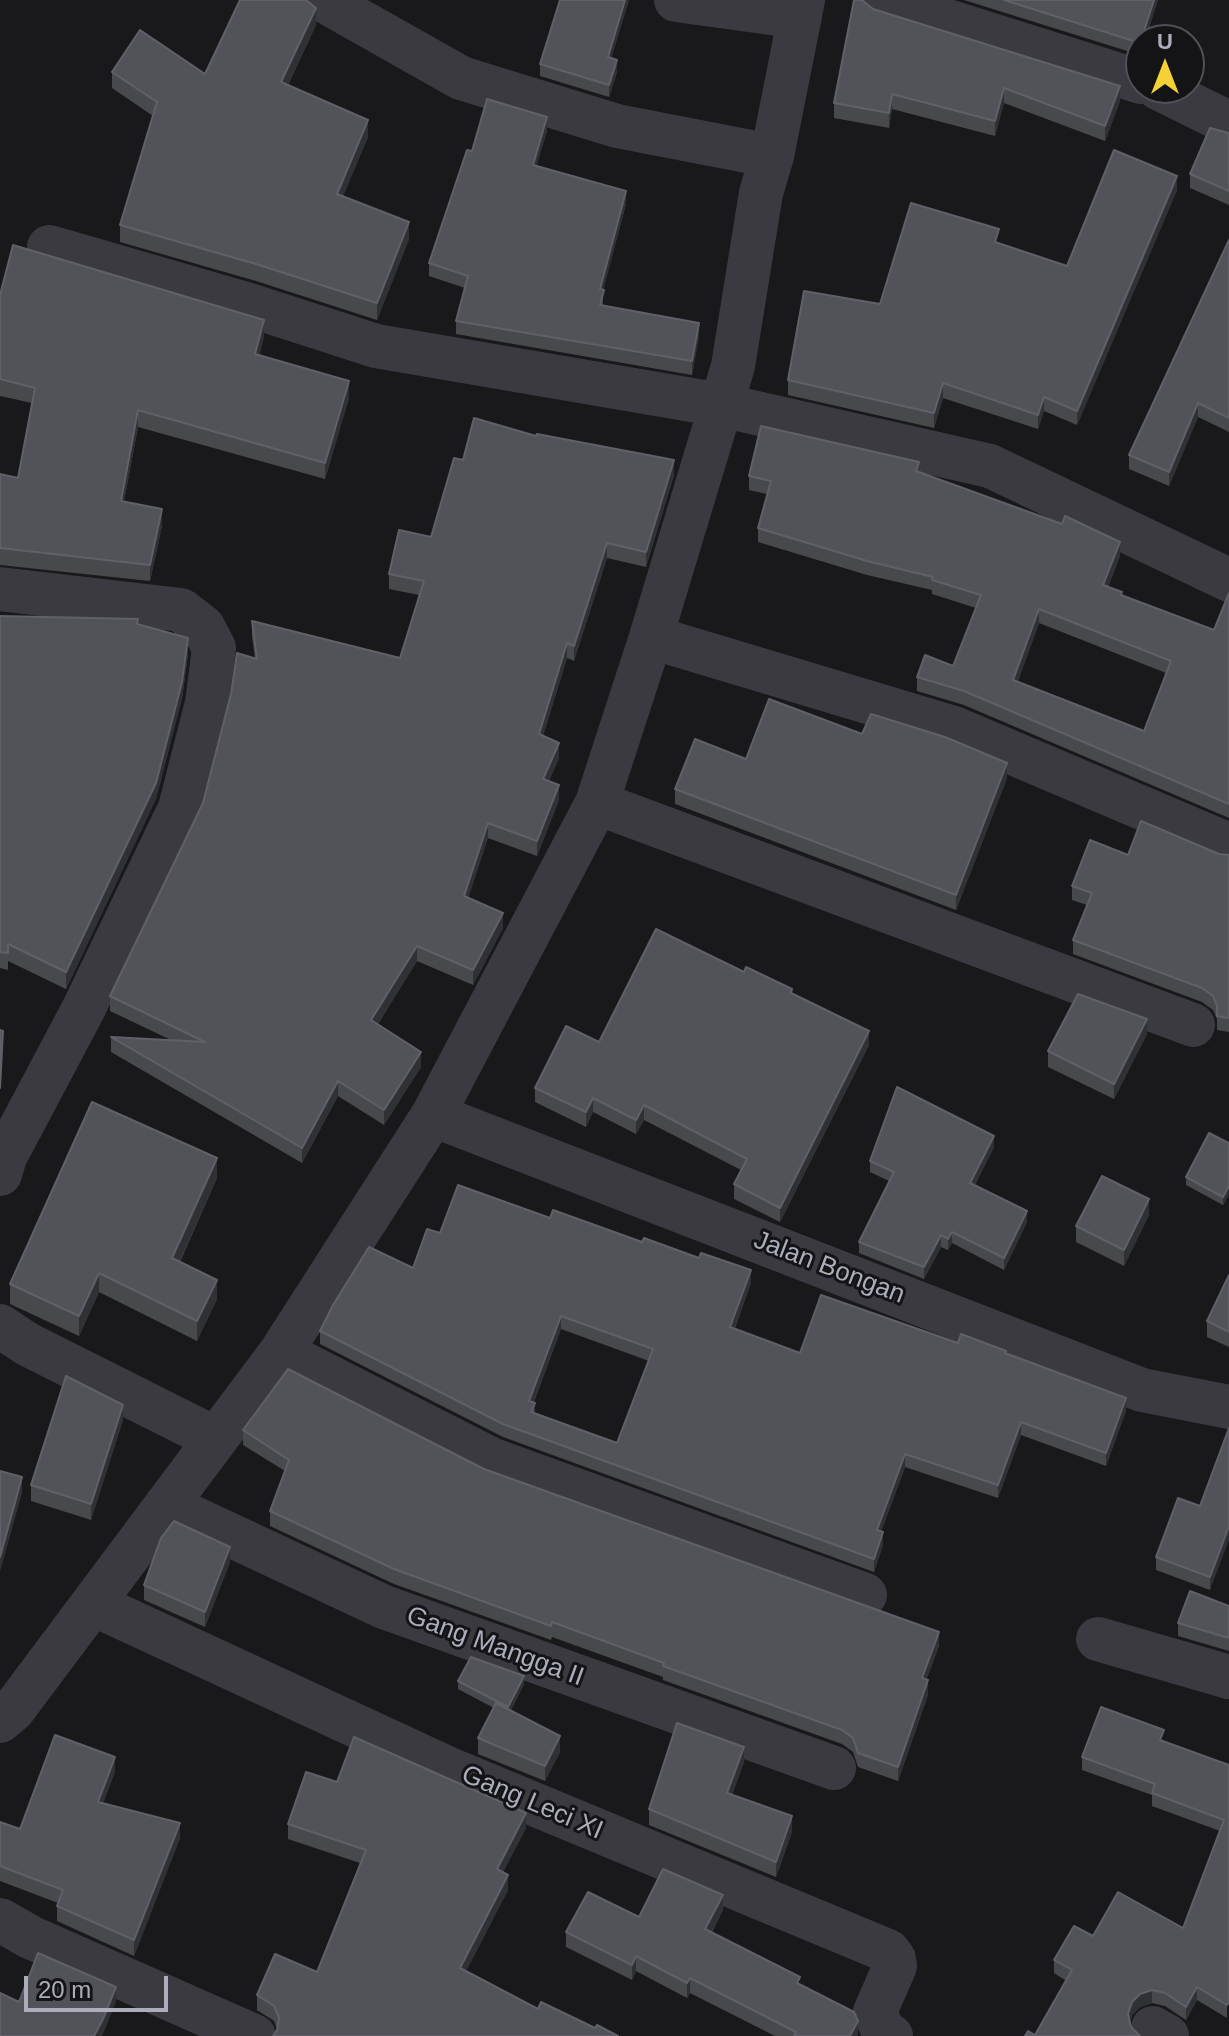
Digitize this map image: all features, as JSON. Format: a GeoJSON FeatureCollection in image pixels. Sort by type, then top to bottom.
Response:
{"type":"FeatureCollection","features":[{"type":"Feature","properties":{"kind":"street"},"geometry":{"type":"LineString","coordinates":[[323,0],[461,78],[617,126],[772,156]]}},
{"type":"Feature","properties":{"kind":"street"},"geometry":{"type":"LineString","coordinates":[[0,1721],[13,1710],[281,1352],[433,1115],[597,803],[733,366],[761,193],[772,156],[801,9],[676,0]]}},
{"type":"Feature","properties":{"kind":"street"},"geometry":{"type":"LineString","coordinates":[[881,0],[1125,77]]}},
{"type":"Feature","properties":{"kind":"street"},"geometry":{"type":"LineString","coordinates":[[1190,104],[1229,123]]}},
{"type":"Feature","properties":{"kind":"street"},"geometry":{"type":"LineString","coordinates":[[49,247],[249,305],[376,346],[721,405],[990,466],[1229,580]]}},
{"type":"Feature","properties":{"kind":"street"},"geometry":{"type":"LineString","coordinates":[[0,589],[181,610],[203,627],[214,648],[207,703],[180,808],[84,1008],[5,1157],[0,1174]]}},
{"type":"Feature","properties":{"kind":"street"},"geometry":{"type":"LineString","coordinates":[[651,637],[954,728],[1229,845]]}},
{"type":"Feature","properties":{"kind":"street"},"geometry":{"type":"LineString","coordinates":[[597,803],[1193,1025]]}},
{"type":"Feature","properties":{"kind":"street","name":"Jalan Bongan"},"geometry":{"type":"LineString","coordinates":[[433,1115],[1142,1390],[1229,1407]]}},
{"type":"Feature","properties":{"kind":"street"},"geometry":{"type":"LineString","coordinates":[[0,1326],[27,1344],[214,1438]]}},
{"type":"Feature","properties":{"kind":"street"},"geometry":{"type":"LineString","coordinates":[[281,1352],[493,1460],[865,1595]]}},
{"type":"Feature","properties":{"kind":"street","name":"Gang Mangga II"},"geometry":{"type":"LineString","coordinates":[[166,1505],[384,1607],[834,1768]]}},
{"type":"Feature","properties":{"kind":"street","name":"Gang Leci XI"},"geometry":{"type":"LineString","coordinates":[[93,1604],[447,1768],[888,1951],[895,1966],[875,2012],[883,2031],[891,2036]]}},
{"type":"Feature","properties":{"kind":"street"},"geometry":{"type":"LineString","coordinates":[[1098,1639],[1229,1677]]}},
{"type":"Feature","properties":{"kind":"street"},"geometry":{"type":"LineString","coordinates":[[0,1920],[30,1937],[254,2036]]}},
{"type":"Feature","properties":{"kind":"building"},"geometry":{"type":"Polygon","coordinates":[[[240,0],[306,0],[316,8],[281,82],[368,120],[337,194],[409,222],[377,303],[120,225],[157,102],[112,72],[140,30],[205,74],[240,0]]]}},
{"type":"Feature","properties":{"kind":"building"},"geometry":{"type":"Polygon","coordinates":[[[560,0],[625,0],[608,57],[617,60],[609,85],[540,64],[560,0]]]}},
{"type":"Feature","properties":{"kind":"building"},"geometry":{"type":"Polygon","coordinates":[[[854,0],[862,0],[873,9],[1120,86],[1105,126],[1004,88],[995,121],[892,94],[889,113],[834,103],[854,0]]]}},
{"type":"Feature","properties":{"kind":"building"},"geometry":{"type":"Polygon","coordinates":[[[1004,0],[1154,0],[1146,24],[1125,24],[1125,38],[1004,0]]]}},
{"type":"Feature","properties":{"kind":"building"},"geometry":{"type":"Polygon","coordinates":[[[487,99],[547,117],[533,165],[626,191],[600,289],[604,290],[600,305],[699,323],[692,361],[456,321],[468,276],[429,263],[467,150],[472,151],[487,99]]]}},
{"type":"Feature","properties":{"kind":"building"},"geometry":{"type":"Polygon","coordinates":[[[1210,128],[1229,133],[1229,191],[1190,174],[1210,128]]]}},
{"type":"Feature","properties":{"kind":"building"},"geometry":{"type":"Polygon","coordinates":[[[1114,150],[1177,176],[1077,411],[1044,397],[1038,415],[943,383],[934,413],[788,380],[804,291],[880,304],[911,203],[999,229],[995,242],[1067,266],[1114,150]]]}},
{"type":"Feature","properties":{"kind":"building"},"geometry":{"type":"Polygon","coordinates":[[[1229,240],[1229,418],[1198,403],[1169,472],[1129,455],[1229,240]]]}},
{"type":"Feature","properties":{"kind":"building"},"geometry":{"type":"Polygon","coordinates":[[[13,245],[264,320],[255,354],[349,381],[325,463],[138,410],[121,501],[162,509],[150,565],[0,548],[0,474],[18,478],[35,388],[0,379],[0,295],[13,245]]]}},
{"type":"Feature","properties":{"kind":"building"},"geometry":{"type":"Polygon","coordinates":[[[474,418],[536,436],[674,460],[646,552],[607,543],[574,646],[567,643],[539,734],[559,743],[543,779],[559,785],[537,841],[488,823],[464,896],[503,913],[473,970],[417,946],[371,1020],[421,1052],[384,1110],[338,1081],[302,1148],[111,1037],[205,1042],[110,996],[203,803],[231,694],[237,653],[257,659],[252,621],[400,658],[424,581],[389,574],[399,530],[431,537],[454,458],[463,460],[474,418]]]}},
{"type":"Feature","properties":{"kind":"building"},"geometry":{"type":"Polygon","coordinates":[[[761,426],[919,462],[916,471],[1062,524],[1065,516],[1120,542],[1103,585],[1122,592],[1121,595],[1214,630],[1229,593],[1229,804],[964,691],[917,677],[925,655],[953,666],[981,595],[932,580],[933,577],[758,528],[771,481],[749,476],[761,426]],[[1039,609],[1013,680],[1144,731],[1171,661],[1039,609]]]}},
{"type":"Feature","properties":{"kind":"building"},"geometry":{"type":"Polygon","coordinates":[[[0,616],[138,619],[137,624],[188,638],[182,682],[156,783],[66,972],[8,944],[8,953],[0,952],[0,616]]]}},
{"type":"Feature","properties":{"kind":"building"},"geometry":{"type":"Polygon","coordinates":[[[769,699],[862,734],[871,714],[945,737],[1007,763],[956,895],[675,789],[695,739],[746,759],[769,699]]]}},
{"type":"Feature","properties":{"kind":"building"},"geometry":{"type":"Polygon","coordinates":[[[1141,821],[1219,854],[1229,855],[1229,1018],[1217,1016],[1213,996],[1202,988],[1073,940],[1092,893],[1072,886],[1090,840],[1128,855],[1141,821]]]}},
{"type":"Feature","properties":{"kind":"building"},"geometry":{"type":"Polygon","coordinates":[[[656,929],[744,972],[746,967],[792,989],[791,993],[869,1031],[780,1208],[734,1184],[747,1159],[644,1105],[636,1120],[593,1098],[586,1112],[535,1088],[566,1026],[599,1042],[656,929]]]}},
{"type":"Feature","properties":{"kind":"building"},"geometry":{"type":"Polygon","coordinates":[[[1078,994],[1147,1019],[1114,1084],[1048,1051],[1078,994]]]}},
{"type":"Feature","properties":{"kind":"building"},"geometry":{"type":"Polygon","coordinates":[[[0,1030],[3,1031],[0,1088],[0,1030]]]}},
{"type":"Feature","properties":{"kind":"building"},"geometry":{"type":"Polygon","coordinates":[[[897,1087],[994,1136],[970,1183],[1027,1211],[1004,1258],[952,1232],[948,1239],[941,1235],[924,1267],[859,1242],[894,1172],[870,1161],[897,1087]]]}},
{"type":"Feature","properties":{"kind":"building"},"geometry":{"type":"Polygon","coordinates":[[[92,1102],[217,1158],[172,1258],[217,1280],[197,1321],[99,1273],[79,1316],[10,1284],[92,1102]]]}},
{"type":"Feature","properties":{"kind":"building"},"geometry":{"type":"Polygon","coordinates":[[[1209,1133],[1229,1143],[1229,1186],[1223,1197],[1186,1177],[1209,1133]]]}},
{"type":"Feature","properties":{"kind":"building"},"geometry":{"type":"Polygon","coordinates":[[[1102,1176],[1149,1199],[1124,1250],[1076,1226],[1102,1176]]]}},
{"type":"Feature","properties":{"kind":"building"},"geometry":{"type":"Polygon","coordinates":[[[458,1185],[550,1218],[553,1210],[642,1242],[644,1238],[699,1258],[701,1253],[751,1270],[730,1327],[800,1353],[821,1295],[958,1343],[961,1334],[1126,1398],[1106,1453],[1021,1422],[998,1485],[905,1454],[877,1530],[883,1532],[874,1559],[503,1424],[320,1331],[369,1247],[413,1268],[427,1229],[440,1233],[458,1185]],[[561,1316],[529,1401],[535,1403],[531,1412],[617,1443],[653,1349],[561,1316]]]}},
{"type":"Feature","properties":{"kind":"building"},"geometry":{"type":"Polygon","coordinates":[[[1229,1275],[1229,1332],[1207,1321],[1229,1275]]]}},
{"type":"Feature","properties":{"kind":"building"},"geometry":{"type":"Polygon","coordinates":[[[288,1369],[484,1469],[939,1632],[922,1678],[928,1680],[898,1767],[858,1753],[853,1738],[842,1730],[663,1666],[664,1663],[552,1622],[551,1626],[394,1569],[270,1511],[289,1460],[243,1430],[288,1369]]]}},
{"type":"Feature","properties":{"kind":"building"},"geometry":{"type":"Polygon","coordinates":[[[66,1376],[123,1405],[91,1504],[31,1485],[66,1376]]]}},
{"type":"Feature","properties":{"kind":"building"},"geometry":{"type":"Polygon","coordinates":[[[1229,1428],[1229,1526],[1210,1577],[1156,1557],[1178,1498],[1200,1506],[1229,1428]]]}},
{"type":"Feature","properties":{"kind":"building"},"geometry":{"type":"Polygon","coordinates":[[[0,1471],[22,1477],[0,1557],[0,1471]]]}},
{"type":"Feature","properties":{"kind":"building"},"geometry":{"type":"Polygon","coordinates":[[[174,1521],[230,1547],[205,1612],[144,1585],[161,1538],[174,1521]]]}},
{"type":"Feature","properties":{"kind":"building"},"geometry":{"type":"Polygon","coordinates":[[[1190,1591],[1229,1606],[1229,1638],[1178,1623],[1190,1591]]]}},
{"type":"Feature","properties":{"kind":"building"},"geometry":{"type":"Polygon","coordinates":[[[471,1657],[524,1676],[508,1707],[458,1681],[471,1657]]]}},
{"type":"Feature","properties":{"kind":"building"},"geometry":{"type":"Polygon","coordinates":[[[496,1703],[560,1736],[545,1766],[478,1738],[496,1703]]]}},
{"type":"Feature","properties":{"kind":"building"},"geometry":{"type":"Polygon","coordinates":[[[1101,1707],[1164,1730],[1160,1740],[1229,1765],[1229,2002],[1227,2005],[1197,1987],[1186,2007],[1165,1993],[1152,1990],[1140,1994],[1132,2002],[1128,2014],[1131,2027],[1140,2036],[1025,2036],[1028,2031],[1035,2035],[1072,1970],[1054,1960],[1074,1926],[1093,1936],[1118,1892],[1183,1928],[1224,1820],[1152,1793],[1155,1784],[1082,1757],[1101,1707]]]}},
{"type":"Feature","properties":{"kind":"building"},"geometry":{"type":"Polygon","coordinates":[[[677,1723],[744,1747],[727,1793],[792,1816],[776,1862],[649,1809],[677,1723]]]}},
{"type":"Feature","properties":{"kind":"building"},"geometry":{"type":"Polygon","coordinates":[[[55,1735],[115,1757],[98,1802],[180,1823],[134,1940],[57,1906],[63,1890],[0,1866],[0,1822],[20,1829],[55,1735]]]}},
{"type":"Feature","properties":{"kind":"building"},"geometry":{"type":"Polygon","coordinates":[[[354,1737],[526,1813],[497,1869],[508,1875],[460,1968],[538,2009],[541,2002],[618,2036],[273,2036],[279,2018],[274,2006],[257,1995],[275,1954],[317,1972],[366,1850],[288,1824],[306,1772],[337,1782],[354,1737]]]}},
{"type":"Feature","properties":{"kind":"building"},"geometry":{"type":"Polygon","coordinates":[[[663,1869],[723,1895],[705,1929],[800,1977],[797,1983],[854,2012],[858,2021],[850,2036],[794,2036],[796,2032],[690,1978],[687,1983],[636,1956],[632,1965],[566,1932],[588,1892],[639,1917],[663,1869]]]}},
{"type":"Feature","properties":{"kind":"building"},"geometry":{"type":"Polygon","coordinates":[[[38,1953],[116,1987],[94,2036],[0,2036],[0,1993],[19,2002],[38,1953]]]}}]}
